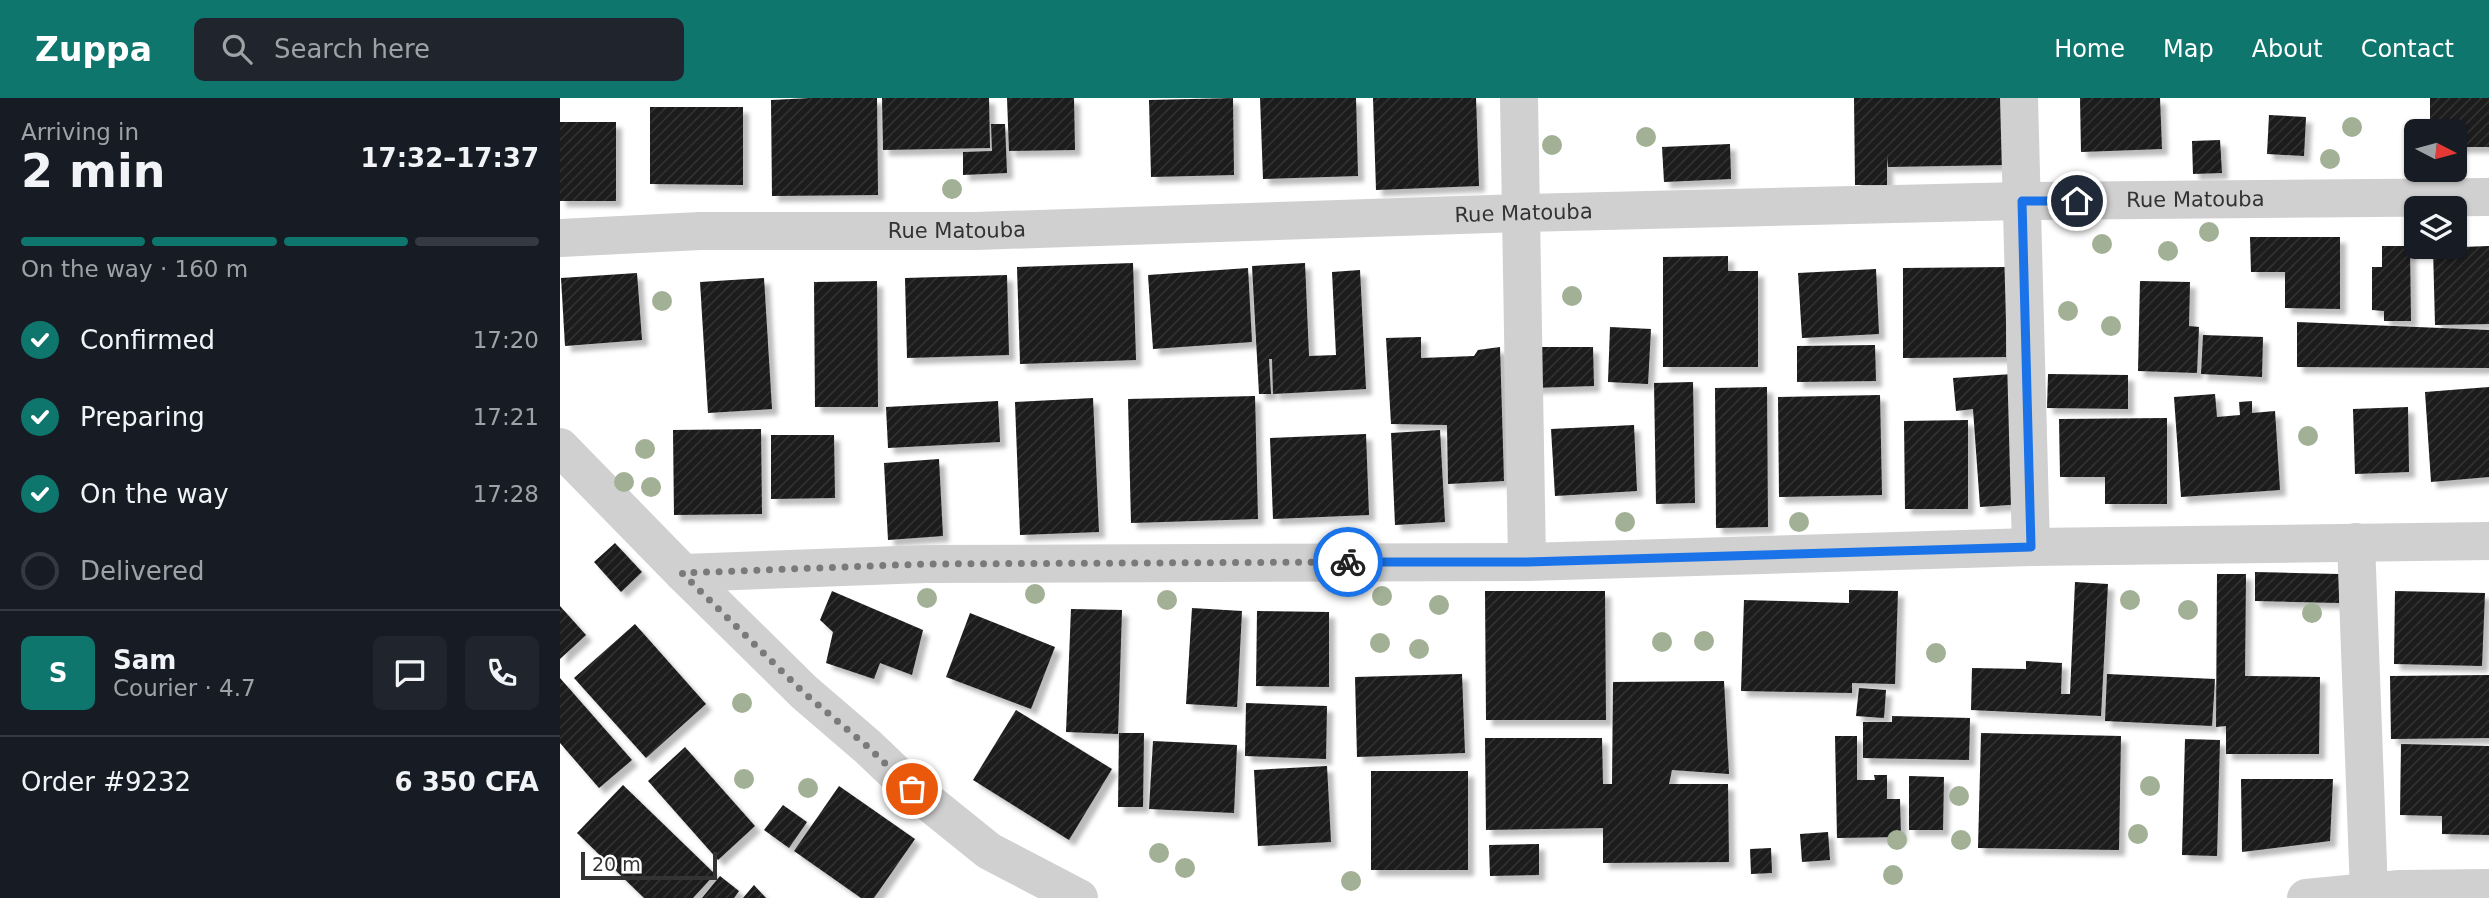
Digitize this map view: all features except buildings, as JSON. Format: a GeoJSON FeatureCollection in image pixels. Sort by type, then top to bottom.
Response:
{"type":"FeatureCollection","features":[{"type":"Feature","properties":{"kind":"street"},"geometry":{"type":"LineString","coordinates":[[1519,98],[1527,562]]}},
{"type":"Feature","properties":{"kind":"street"},"geometry":{"type":"LineString","coordinates":[[2019,98],[2031,547]]}},
{"type":"Feature","properties":{"kind":"street","name":"Rue Matouba"},"geometry":{"type":"LineString","coordinates":[[560,238],[700,231],[976,232],[1521,213],[2022,201],[2489,197]]}},
{"type":"Feature","properties":{"kind":"street"},"geometry":{"type":"LineString","coordinates":[[560,447],[682,573],[803,692],[868,747],[912,789],[989,851],[1079,898]]}},
{"type":"Feature","properties":{"kind":"street"},"geometry":{"type":"LineString","coordinates":[[682,573],[938,563],[1527,562],[2031,547],[2489,541]]}},
{"type":"Feature","properties":{"kind":"street"},"geometry":{"type":"LineString","coordinates":[[2356,542],[2391,893]]}},
{"type":"Feature","properties":{"kind":"street"},"geometry":{"type":"LineString","coordinates":[[2306,898],[2489,888]]}},
{"type":"Feature","properties":{"kind":"way so far"},"geometry":{"type":"LineString","coordinates":[[912,789],[868,747],[803,692],[682,573],[925,564],[1348,562]]}},
{"type":"Feature","properties":{"kind":"route"},"geometry":{"type":"LineString","coordinates":[[1348,562],[1527,562],[2031,547],[2022,201],[2077,201]]}}]}
